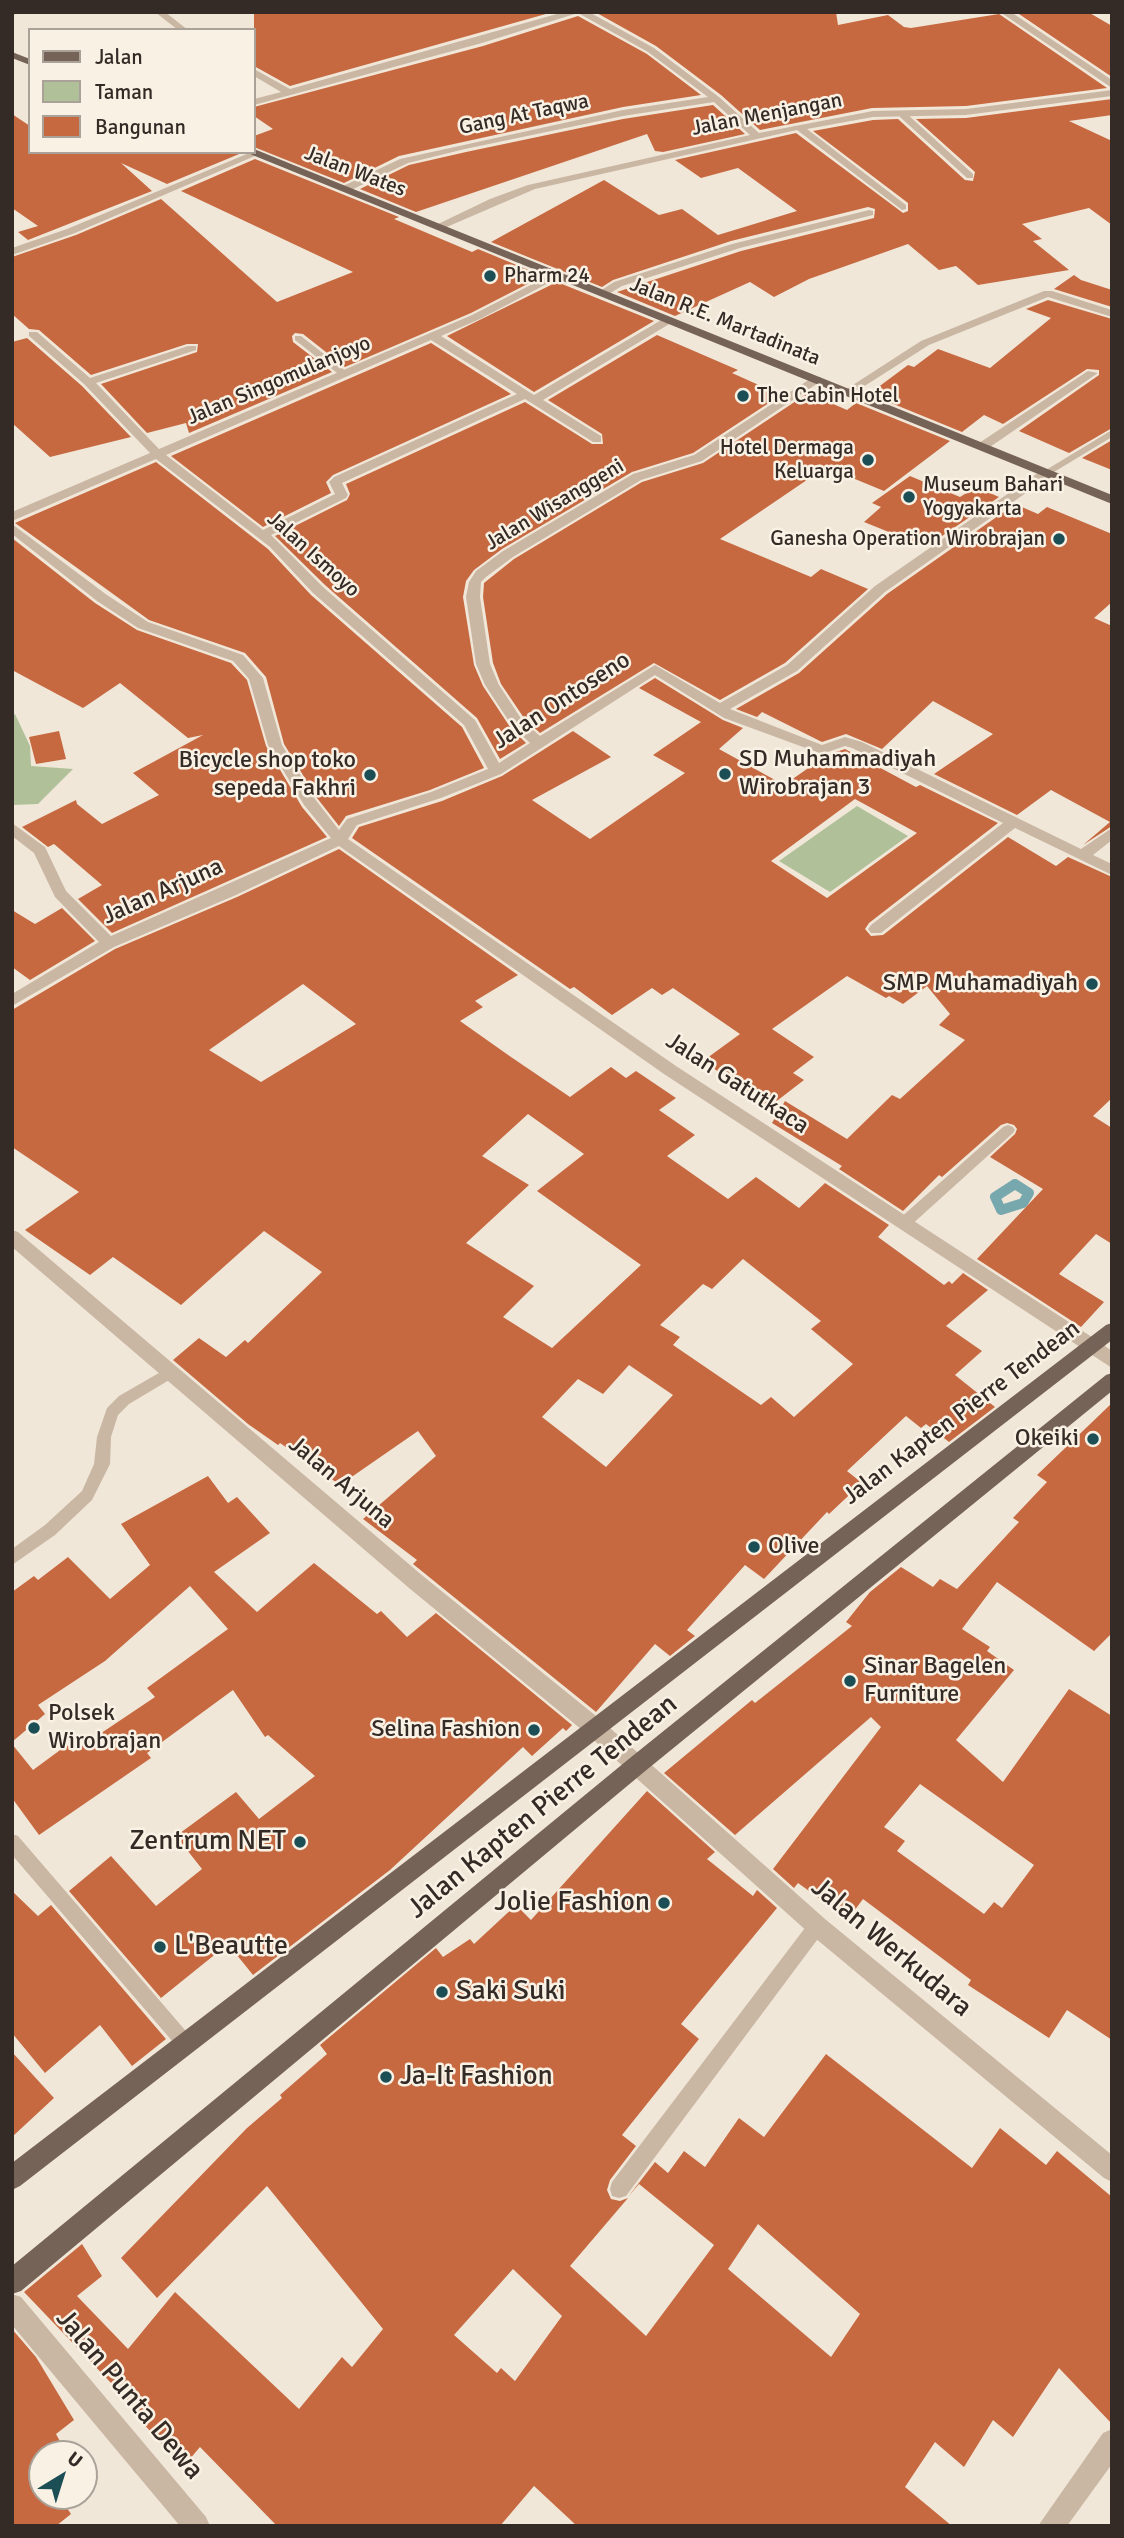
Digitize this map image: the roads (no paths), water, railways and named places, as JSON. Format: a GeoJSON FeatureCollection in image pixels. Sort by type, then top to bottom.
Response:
{"type":"FeatureCollection","features":[{"type":"Feature","properties":{"kind":"main road","name":"Jalan Wates"},"geometry":{"type":"LineString","coordinates":[[256,153],[442,226]]}},
{"type":"Feature","properties":{"kind":"main road","name":"Jalan R.E. Martadinata"},"geometry":{"type":"LineString","coordinates":[[442,226],[667,321],[817,379],[1112,500]]}},
{"type":"Feature","properties":{"kind":"main road","name":"Jalan Kapten Pierre Tendean"},"geometry":{"type":"LineString","coordinates":[[12,2178],[1112,1330]]}},
{"type":"Feature","properties":{"kind":"main road","name":"Jalan Kapten Pierre Tendean"},"geometry":{"type":"LineString","coordinates":[[12,2282],[638,1765],[1112,1380]]}},
{"type":"Feature","properties":{"kind":"street"},"geometry":{"type":"LineString","coordinates":[[159,12],[181,28]]}},
{"type":"Feature","properties":{"kind":"street"},"geometry":{"type":"LineString","coordinates":[[256,102],[574,12]]}},
{"type":"Feature","properties":{"kind":"street"},"geometry":{"type":"LineString","coordinates":[[582,12],[651,50],[716,99],[757,136]]}},
{"type":"Feature","properties":{"kind":"street"},"geometry":{"type":"LineString","coordinates":[[1004,12],[1112,85]]}},
{"type":"Feature","properties":{"kind":"street"},"geometry":{"type":"LineString","coordinates":[[256,73],[288,92]]}},
{"type":"Feature","properties":{"kind":"street","name":"Jalan Menjangan"},"geometry":{"type":"LineString","coordinates":[[442,226],[494,201],[532,187],[799,127],[873,114],[966,112],[1112,93]]}},
{"type":"Feature","properties":{"kind":"street","name":"Gang At Taqwa"},"geometry":{"type":"LineString","coordinates":[[345,189],[404,161],[465,146],[623,113],[716,99]]}},
{"type":"Feature","properties":{"kind":"street"},"geometry":{"type":"LineString","coordinates":[[799,127],[902,207]]}},
{"type":"Feature","properties":{"kind":"street"},"geometry":{"type":"LineString","coordinates":[[12,252],[71,231],[253,154]]}},
{"type":"Feature","properties":{"kind":"street"},"geometry":{"type":"LineString","coordinates":[[603,293],[618,284],[736,246],[869,213]]}},
{"type":"Feature","properties":{"kind":"street","name":"Jalan Singomulanjoyo"},"geometry":{"type":"LineString","coordinates":[[12,517],[432,336],[558,275]]}},
{"type":"Feature","properties":{"kind":"street"},"geometry":{"type":"LineString","coordinates":[[848,392],[925,343],[1048,293],[1059,294],[1112,314]]}},
{"type":"Feature","properties":{"kind":"street"},"geometry":{"type":"LineString","coordinates":[[262,535],[342,495],[336,485],[338,480],[529,397],[667,321]]}},
{"type":"Feature","properties":{"kind":"street","name":"Jalan Ismoyo"},"geometry":{"type":"LineString","coordinates":[[33,334],[88,382],[158,454],[262,535],[318,590],[470,723],[496,771]]}},
{"type":"Feature","properties":{"kind":"street"},"geometry":{"type":"LineString","coordinates":[[432,336],[597,439]]}},
{"type":"Feature","properties":{"kind":"street"},"geometry":{"type":"LineString","coordinates":[[88,382],[192,348]]}},
{"type":"Feature","properties":{"kind":"street"},"geometry":{"type":"LineString","coordinates":[[983,446],[1092,373]]}},
{"type":"Feature","properties":{"kind":"street","name":"Jalan Wisanggeni"},"geometry":{"type":"LineString","coordinates":[[540,744],[517,723],[492,685],[483,664],[473,597],[475,582],[481,574],[508,554],[637,477],[698,457],[817,379]]}},
{"type":"Feature","properties":{"kind":"street"},"geometry":{"type":"LineString","coordinates":[[722,708],[792,668],[880,589],[1046,473]]}},
{"type":"Feature","properties":{"kind":"street","name":"Jalan Gatutkaca"},"geometry":{"type":"LineString","coordinates":[[12,528],[102,598],[143,625],[238,658],[256,678],[275,745],[309,802],[340,839],[670,1070],[1112,1361]]}},
{"type":"Feature","properties":{"kind":"street","name":"Jalan Ontoseno"},"geometry":{"type":"LineString","coordinates":[[340,839],[352,822],[436,795],[496,771],[655,669],[722,708],[729,715],[822,750],[845,741],[857,745],[1112,870]]}},
{"type":"Feature","properties":{"kind":"street"},"geometry":{"type":"LineString","coordinates":[[876,929],[1015,821]]}},
{"type":"Feature","properties":{"kind":"street"},"geometry":{"type":"LineString","coordinates":[[12,828],[40,850],[60,893],[109,943]]}},
{"type":"Feature","properties":{"kind":"street"},"geometry":{"type":"LineString","coordinates":[[1083,855],[1112,833]]}},
{"type":"Feature","properties":{"kind":"street","name":"Jalan Arjuna"},"geometry":{"type":"LineString","coordinates":[[12,1001],[109,943],[231,891],[340,839]]}},
{"type":"Feature","properties":{"kind":"street","name":"Jalan Arjuna"},"geometry":{"type":"LineString","coordinates":[[12,1237],[406,1573],[638,1765]]}},
{"type":"Feature","properties":{"kind":"street","name":"Jalan Werkudara"},"geometry":{"type":"LineString","coordinates":[[638,1765],[817,1926],[1112,2170]]}},
{"type":"Feature","properties":{"kind":"street","name":"Jalan Punta Dewa"},"geometry":{"type":"LineString","coordinates":[[12,2306],[197,2526]]}},
{"type":"Feature","properties":{"kind":"street"},"geometry":{"type":"LineString","coordinates":[[1051,2526],[1112,2442]]}},
{"type":"Feature","properties":{"kind":"lane"},"geometry":{"type":"LineString","coordinates":[[903,115],[970,176]]}},
{"type":"Feature","properties":{"kind":"lane"},"geometry":{"type":"LineString","coordinates":[[298,338],[344,374]]}},
{"type":"Feature","properties":{"kind":"lane"},"geometry":{"type":"LineString","coordinates":[[1046,473],[1112,433]]}},
{"type":"Feature","properties":{"kind":"lane"},"geometry":{"type":"LineString","coordinates":[[904,1223],[1009,1130]]}},
{"type":"Feature","properties":{"kind":"lane"},"geometry":{"type":"LineString","coordinates":[[12,1558],[50,1530],[87,1495],[102,1464],[104,1437],[112,1412],[124,1400],[171,1372]]}},
{"type":"Feature","properties":{"kind":"lane"},"geometry":{"type":"LineString","coordinates":[[12,1842],[185,2043]]}},
{"type":"Feature","properties":{"kind":"lane"},"geometry":{"type":"LineString","coordinates":[[619,2189],[817,1926]]}},
{"type":"Feature","properties":{"kind":"waterway"},"geometry":{"type":"LineString","coordinates":[[1015,1184],[1029,1193],[1023,1203],[1001,1210],[995,1197],[1015,1184]]}},
{"type":"Feature","properties":{"kind":"place","name":"Pharm 24"},"geometry":{"type":"Point","coordinates":[490,276]}},
{"type":"Feature","properties":{"kind":"place","name":"The Cabin Hotel"},"geometry":{"type":"Point","coordinates":[743,396]}},
{"type":"Feature","properties":{"kind":"place","name":"Hotel Dermaga Keluarga"},"geometry":{"type":"Point","coordinates":[868,460]}},
{"type":"Feature","properties":{"kind":"place","name":"Museum Bahari Yogyakarta"},"geometry":{"type":"Point","coordinates":[909,497]}},
{"type":"Feature","properties":{"kind":"place","name":"Ganesha Operation Wirobrajan"},"geometry":{"type":"Point","coordinates":[1059,539]}},
{"type":"Feature","properties":{"kind":"place","name":"SD Muhammadiyah Wirobrajan 3"},"geometry":{"type":"Point","coordinates":[725,774]}},
{"type":"Feature","properties":{"kind":"place","name":"Bicycle shop toko sepeda Fakhri"},"geometry":{"type":"Point","coordinates":[370,775]}},
{"type":"Feature","properties":{"kind":"place","name":"SMP Muhamadiyah"},"geometry":{"type":"Point","coordinates":[1092,984]}},
{"type":"Feature","properties":{"kind":"place","name":"Okeiki"},"geometry":{"type":"Point","coordinates":[1093,1439]}},
{"type":"Feature","properties":{"kind":"place","name":"Olive"},"geometry":{"type":"Point","coordinates":[754,1547]}},
{"type":"Feature","properties":{"kind":"place","name":"Sinar Bagelen Furniture"},"geometry":{"type":"Point","coordinates":[850,1681]}},
{"type":"Feature","properties":{"kind":"place","name":"Polsek Wirobrajan"},"geometry":{"type":"Point","coordinates":[34,1728]}},
{"type":"Feature","properties":{"kind":"place","name":"Selina Fashion"},"geometry":{"type":"Point","coordinates":[534,1730]}},
{"type":"Feature","properties":{"kind":"place","name":"Zentrum NET"},"geometry":{"type":"Point","coordinates":[300,1842]}},
{"type":"Feature","properties":{"kind":"place","name":"Jolie Fashion"},"geometry":{"type":"Point","coordinates":[664,1903]}},
{"type":"Feature","properties":{"kind":"place","name":"L'Beautte"},"geometry":{"type":"Point","coordinates":[160,1947]}},
{"type":"Feature","properties":{"kind":"place","name":"Saki Suki"},"geometry":{"type":"Point","coordinates":[442,1992]}},
{"type":"Feature","properties":{"kind":"place","name":"Ja-It Fashion"},"geometry":{"type":"Point","coordinates":[386,2077]}}]}
